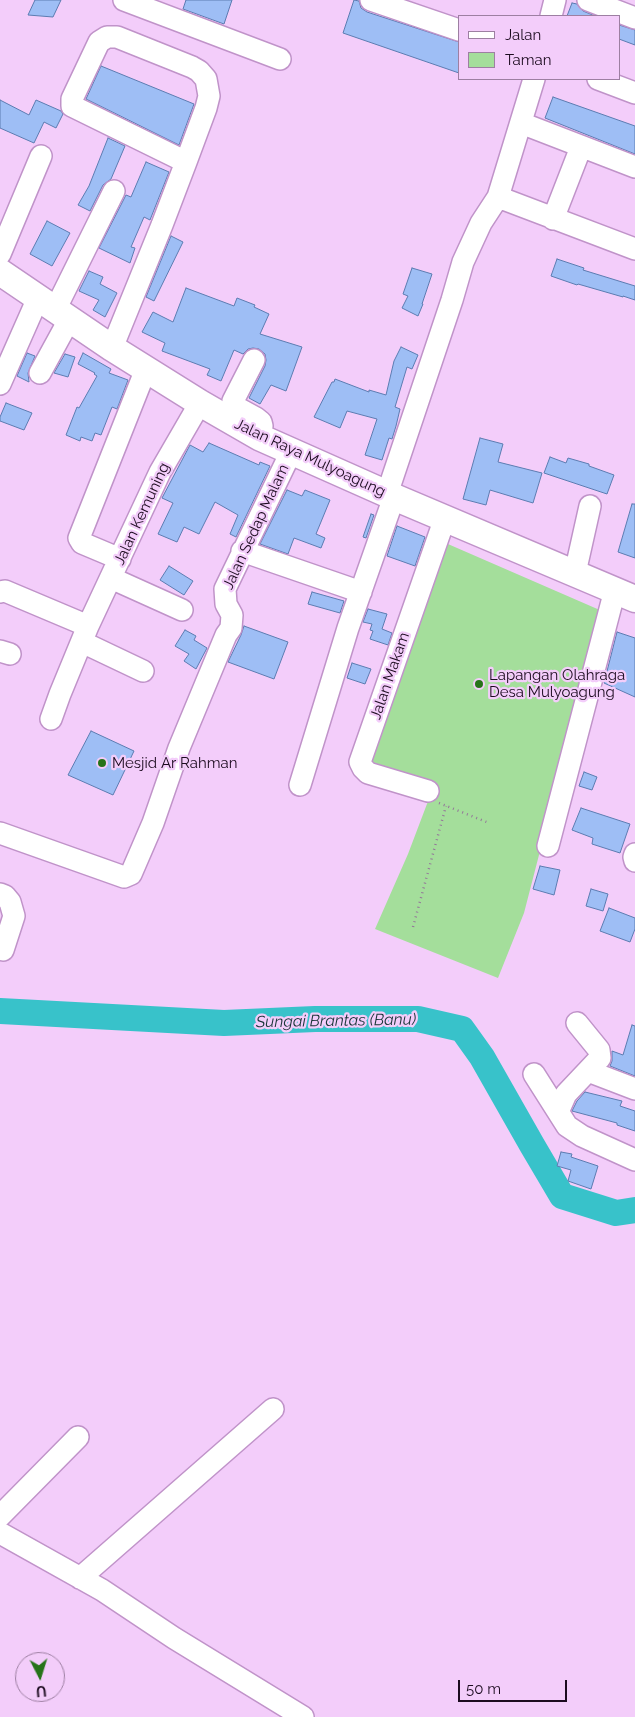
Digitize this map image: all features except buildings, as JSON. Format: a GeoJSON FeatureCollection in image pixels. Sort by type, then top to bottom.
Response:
{"type":"FeatureCollection","features":[{"type":"Feature","properties":{"kind":"main road","name":"Jalan Raya Mulyoagung"},"geometry":{"type":"LineString","coordinates":[[0,272],[112,348],[259,437],[391,496],[625,595]]}},
{"type":"Feature","properties":{"kind":"street"},"geometry":{"type":"LineString","coordinates":[[124,0],[280,58]]}},
{"type":"Feature","properties":{"kind":"street"},"geometry":{"type":"LineString","coordinates":[[370,0],[458,30]]}},
{"type":"Feature","properties":{"kind":"street"},"geometry":{"type":"LineString","coordinates":[[551,15],[555,0]]}},
{"type":"Feature","properties":{"kind":"street"},"geometry":{"type":"LineString","coordinates":[[588,0],[635,18]]}},
{"type":"Feature","properties":{"kind":"street"},"geometry":{"type":"LineString","coordinates":[[112,348],[186,162],[209,96],[206,79],[199,71],[117,37],[106,37],[100,42],[72,99],[72,106],[186,162]]}},
{"type":"Feature","properties":{"kind":"street"},"geometry":{"type":"LineString","coordinates":[[300,785],[463,262],[481,223],[498,197],[534,80]]}},
{"type":"Feature","properties":{"kind":"street"},"geometry":{"type":"LineString","coordinates":[[601,80],[635,93]]}},
{"type":"Feature","properties":{"kind":"street"},"geometry":{"type":"LineString","coordinates":[[521,123],[635,167]]}},
{"type":"Feature","properties":{"kind":"street"},"geometry":{"type":"LineString","coordinates":[[553,219],[581,147]]}},
{"type":"Feature","properties":{"kind":"street"},"geometry":{"type":"LineString","coordinates":[[0,254],[41,156]]}},
{"type":"Feature","properties":{"kind":"street"},"geometry":{"type":"LineString","coordinates":[[0,384],[54,309],[114,191]]}},
{"type":"Feature","properties":{"kind":"street"},"geometry":{"type":"LineString","coordinates":[[498,197],[635,249]]}},
{"type":"Feature","properties":{"kind":"street"},"geometry":{"type":"LineString","coordinates":[[40,373],[54,309]]}},
{"type":"Feature","properties":{"kind":"street"},"geometry":{"type":"LineString","coordinates":[[254,360],[232,401],[234,406],[261,422],[262,426],[259,437]]}},
{"type":"Feature","properties":{"kind":"street"},"geometry":{"type":"LineString","coordinates":[[146,369],[79,538],[82,543],[115,569],[182,610]]}},
{"type":"Feature","properties":{"kind":"street","name":"Jalan Kemuning"},"geometry":{"type":"LineString","coordinates":[[51,719],[85,634],[160,472],[200,403]]}},
{"type":"Feature","properties":{"kind":"street","name":"Jalan Sedap Malam"},"geometry":{"type":"LineString","coordinates":[[0,833],[124,876],[131,874],[179,748],[226,635],[231,628],[232,615],[226,604],[225,589],[291,452]]}},
{"type":"Feature","properties":{"kind":"street"},"geometry":{"type":"LineString","coordinates":[[575,573],[590,506]]}},
{"type":"Feature","properties":{"kind":"street","name":"Jalan Makam"},"geometry":{"type":"LineString","coordinates":[[428,791],[368,773],[360,762],[445,518]]}},
{"type":"Feature","properties":{"kind":"street"},"geometry":{"type":"LineString","coordinates":[[242,551],[361,592]]}},
{"type":"Feature","properties":{"kind":"street"},"geometry":{"type":"LineString","coordinates":[[0,592],[5,592],[85,634],[143,671]]}},
{"type":"Feature","properties":{"kind":"street"},"geometry":{"type":"LineString","coordinates":[[548,846],[625,595]]}},
{"type":"Feature","properties":{"kind":"street"},"geometry":{"type":"LineString","coordinates":[[635,854],[635,861]]}},
{"type":"Feature","properties":{"kind":"street"},"geometry":{"type":"LineString","coordinates":[[0,894],[5,896],[10,902],[14,916],[3,950]]}},
{"type":"Feature","properties":{"kind":"street"},"geometry":{"type":"LineString","coordinates":[[558,1112],[566,1094],[600,1058],[601,1053],[577,1023]]}},
{"type":"Feature","properties":{"kind":"street"},"geometry":{"type":"LineString","coordinates":[[588,1071],[635,1089]]}},
{"type":"Feature","properties":{"kind":"street"},"geometry":{"type":"LineString","coordinates":[[534,1074],[567,1126],[582,1136],[635,1160]]}},
{"type":"Feature","properties":{"kind":"street"},"geometry":{"type":"LineString","coordinates":[[80,1578],[273,1409]]}},
{"type":"Feature","properties":{"kind":"street"},"geometry":{"type":"LineString","coordinates":[[0,1516],[78,1437]]}},
{"type":"Feature","properties":{"kind":"street"},"geometry":{"type":"LineString","coordinates":[[0,1533],[80,1578],[303,1717]]}},
{"type":"Feature","properties":{"kind":"path"},"geometry":{"type":"LineString","coordinates":[[428,791],[433,800],[489,823]]}},
{"type":"Feature","properties":{"kind":"path"},"geometry":{"type":"LineString","coordinates":[[413,927],[446,806]]}},
{"type":"Feature","properties":{"kind":"green space"},"geometry":{"type":"Polygon","coordinates":[[[441,541],[602,611],[524,913],[498,978],[375,929],[408,854],[430,796],[436,798],[434,790],[368,767],[441,541]]]}},
{"type":"Feature","properties":{"kind":"waterway","name":"Sungai Brantas (Banu)"},"geometry":{"type":"LineString","coordinates":[[0,1011],[224,1023],[315,1019],[418,1019],[462,1029],[482,1057],[562,1196],[616,1213],[635,1210]]}},
{"type":"Feature","properties":{"kind":"place","name":"Lapangan Olahraga Desa Mulyoagung"},"geometry":{"type":"Point","coordinates":[479,684]}},
{"type":"Feature","properties":{"kind":"place","name":"Mesjid Ar Rahman"},"geometry":{"type":"Point","coordinates":[102,763]}}]}
